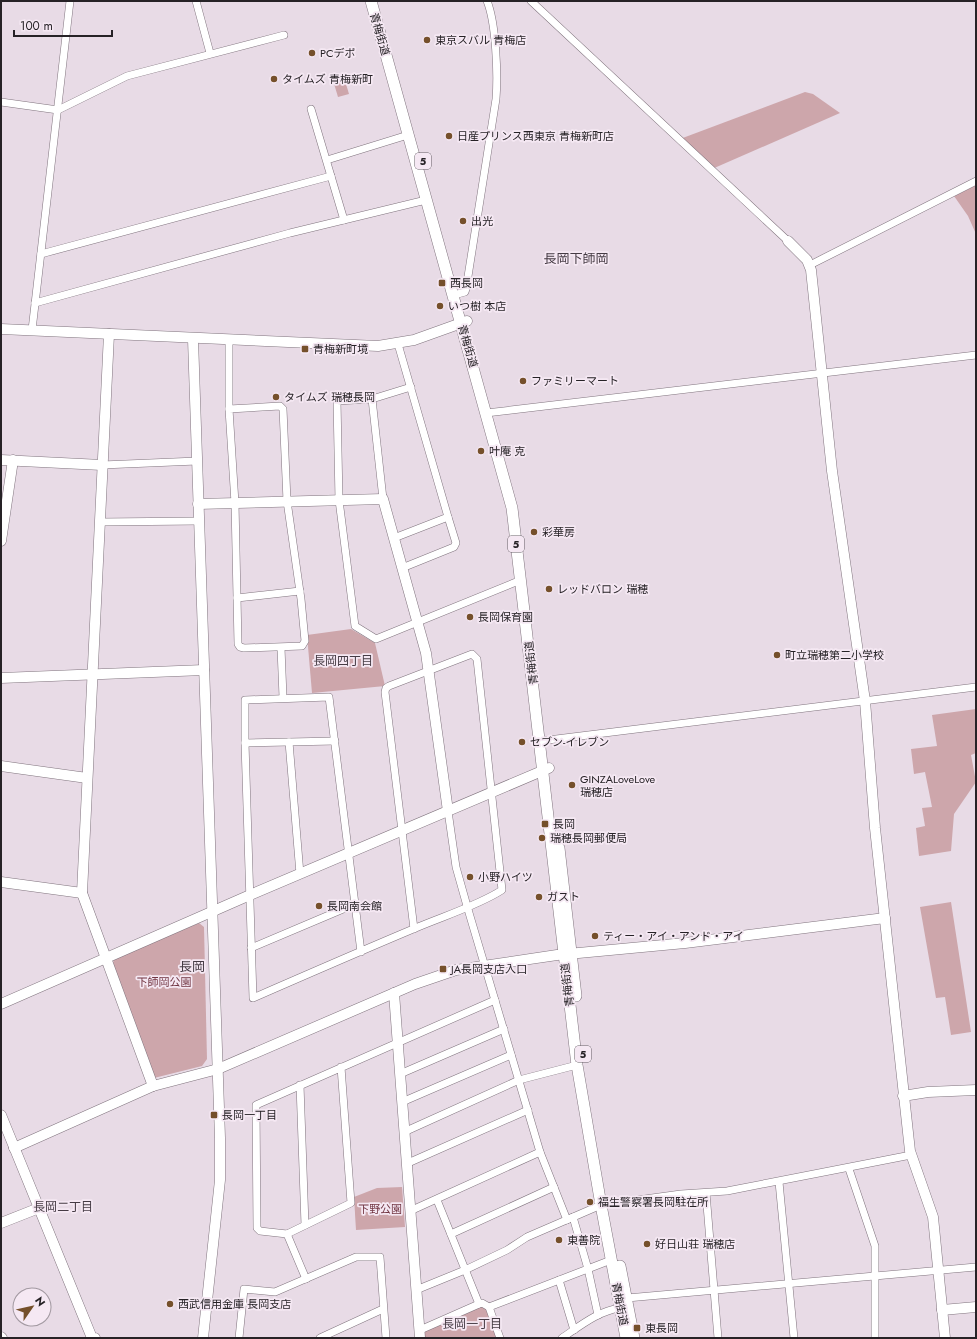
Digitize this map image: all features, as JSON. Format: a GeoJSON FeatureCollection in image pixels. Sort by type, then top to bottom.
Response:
{"type":"FeatureCollection","features":[{"type":"Feature","properties":{"kind":"main road","name":"青梅街道"},"geometry":{"type":"LineString","coordinates":[[371,1],[426,200],[457,294]]}},
{"type":"Feature","properties":{"kind":"main road","name":"青梅街道"},"geometry":{"type":"LineString","coordinates":[[378,1],[464,322],[490,412],[507,462],[516,504],[528,584],[546,769],[568,954],[611,1260],[626,1338]]}},
{"type":"Feature","properties":{"kind":"main road","name":"青梅街道"},"geometry":{"type":"LineString","coordinates":[[490,412],[512,508],[543,741]]}},
{"type":"Feature","properties":{"kind":"main road","name":"青梅街道"},"geometry":{"type":"LineString","coordinates":[[568,954],[577,1065],[604,1205],[627,1298],[634,1338]]}},
{"type":"Feature","properties":{"kind":"street"},"geometry":{"type":"LineString","coordinates":[[32,330],[70,1]]}},
{"type":"Feature","properties":{"kind":"street"},"geometry":{"type":"LineString","coordinates":[[196,1],[210,53]]}},
{"type":"Feature","properties":{"kind":"street"},"geometry":{"type":"LineString","coordinates":[[457,294],[465,292],[466,289],[497,90],[493,30],[487,1]]}},
{"type":"Feature","properties":{"kind":"street"},"geometry":{"type":"LineString","coordinates":[[531,1],[788,241],[810,265],[832,471],[865,701],[884,918],[911,1155],[933,1217],[945,1338]]}},
{"type":"Feature","properties":{"kind":"street"},"geometry":{"type":"LineString","coordinates":[[1,102],[58,110],[126,76],[284,35]]}},
{"type":"Feature","properties":{"kind":"street"},"geometry":{"type":"LineString","coordinates":[[311,109],[344,220]]}},
{"type":"Feature","properties":{"kind":"street"},"geometry":{"type":"LineString","coordinates":[[327,160],[408,135]]}},
{"type":"Feature","properties":{"kind":"street"},"geometry":{"type":"LineString","coordinates":[[41,254],[331,176]]}},
{"type":"Feature","properties":{"kind":"street"},"geometry":{"type":"LineString","coordinates":[[810,265],[976,181]]}},
{"type":"Feature","properties":{"kind":"street"},"geometry":{"type":"LineString","coordinates":[[35,303],[344,220],[426,200]]}},
{"type":"Feature","properties":{"kind":"street"},"geometry":{"type":"LineString","coordinates":[[1,329],[360,346],[398,344],[425,337],[464,322]]}},
{"type":"Feature","properties":{"kind":"street"},"geometry":{"type":"LineString","coordinates":[[109,334],[82,893],[153,1086]]}},
{"type":"Feature","properties":{"kind":"street"},"geometry":{"type":"LineString","coordinates":[[193,339],[213,912],[220,1180],[203,1338]]}},
{"type":"Feature","properties":{"kind":"street"},"geometry":{"type":"LineString","coordinates":[[229,340],[229,409],[235,503],[238,644],[240,647],[281,648],[302,646],[305,641],[300,591],[287,502],[282,407],[229,409]]}},
{"type":"Feature","properties":{"kind":"street"},"geometry":{"type":"LineString","coordinates":[[398,344],[456,543],[454,547],[402,568]]}},
{"type":"Feature","properties":{"kind":"street"},"geometry":{"type":"LineString","coordinates":[[490,412],[976,355]]}},
{"type":"Feature","properties":{"kind":"street"},"geometry":{"type":"LineString","coordinates":[[411,387],[372,399],[337,401],[339,500],[355,626],[376,639],[521,580]]}},
{"type":"Feature","properties":{"kind":"street"},"geometry":{"type":"LineString","coordinates":[[372,399],[383,499],[429,670],[456,867],[540,1152],[554,1187],[570,1218],[588,1269],[598,1315]]}},
{"type":"Feature","properties":{"kind":"street"},"geometry":{"type":"LineString","coordinates":[[1,460],[102,465],[197,461]]}},
{"type":"Feature","properties":{"kind":"street"},"geometry":{"type":"LineString","coordinates":[[1,541],[12,460]]}},
{"type":"Feature","properties":{"kind":"street"},"geometry":{"type":"LineString","coordinates":[[198,504],[383,499]]}},
{"type":"Feature","properties":{"kind":"street"},"geometry":{"type":"LineString","coordinates":[[394,538],[448,517]]}},
{"type":"Feature","properties":{"kind":"street"},"geometry":{"type":"LineString","coordinates":[[100,522],[199,521]]}},
{"type":"Feature","properties":{"kind":"street"},"geometry":{"type":"LineString","coordinates":[[237,598],[300,591]]}},
{"type":"Feature","properties":{"kind":"street"},"geometry":{"type":"LineString","coordinates":[[281,648],[283,697]]}},
{"type":"Feature","properties":{"kind":"street"},"geometry":{"type":"LineString","coordinates":[[361,952],[329,697],[283,697],[246,700],[245,743],[253,998],[361,952],[414,929],[467,906],[499,891],[502,887],[476,659],[474,655],[469,654],[389,686],[386,688],[385,692],[414,929]]}},
{"type":"Feature","properties":{"kind":"street"},"geometry":{"type":"LineString","coordinates":[[1,678],[204,670]]}},
{"type":"Feature","properties":{"kind":"street"},"geometry":{"type":"LineString","coordinates":[[543,741],[976,687]]}},
{"type":"Feature","properties":{"kind":"street"},"geometry":{"type":"LineString","coordinates":[[245,743],[335,741]]}},
{"type":"Feature","properties":{"kind":"street"},"geometry":{"type":"LineString","coordinates":[[289,742],[300,874]]}},
{"type":"Feature","properties":{"kind":"street"},"geometry":{"type":"LineString","coordinates":[[1,766],[87,778]]}},
{"type":"Feature","properties":{"kind":"street"},"geometry":{"type":"LineString","coordinates":[[1,1004],[250,895],[546,769]]}},
{"type":"Feature","properties":{"kind":"street"},"geometry":{"type":"LineString","coordinates":[[1,882],[82,893]]}},
{"type":"Feature","properties":{"kind":"street"},"geometry":{"type":"LineString","coordinates":[[251,948],[355,904]]}},
{"type":"Feature","properties":{"kind":"street"},"geometry":{"type":"LineString","coordinates":[[14,1148],[153,1086],[218,1069],[437,976],[485,965],[568,954],[686,943],[884,918]]}},
{"type":"Feature","properties":{"kind":"street"},"geometry":{"type":"LineString","coordinates":[[394,993],[420,1334],[482,1303],[490,1307],[500,1338]]}},
{"type":"Feature","properties":{"kind":"street"},"geometry":{"type":"LineString","coordinates":[[341,1067],[351,1204],[287,1234],[260,1231],[257,1228],[256,1105],[300,1085],[341,1067],[398,1042],[495,1000]]}},
{"type":"Feature","properties":{"kind":"street"},"geometry":{"type":"LineString","coordinates":[[400,1074],[504,1029]]}},
{"type":"Feature","properties":{"kind":"street"},"geometry":{"type":"LineString","coordinates":[[402,1102],[511,1055]]}},
{"type":"Feature","properties":{"kind":"street"},"geometry":{"type":"LineString","coordinates":[[404,1132],[519,1080],[577,1065]]}},
{"type":"Feature","properties":{"kind":"street"},"geometry":{"type":"LineString","coordinates":[[300,1085],[305,1225]]}},
{"type":"Feature","properties":{"kind":"street"},"geometry":{"type":"LineString","coordinates":[[904,1096],[928,1092],[976,1090]]}},
{"type":"Feature","properties":{"kind":"street"},"geometry":{"type":"LineString","coordinates":[[408,1163],[528,1110]]}},
{"type":"Feature","properties":{"kind":"street"},"geometry":{"type":"LineString","coordinates":[[1,1115],[93,1338]]}},
{"type":"Feature","properties":{"kind":"street"},"geometry":{"type":"LineString","coordinates":[[410,1211],[540,1152]]}},
{"type":"Feature","properties":{"kind":"street"},"geometry":{"type":"LineString","coordinates":[[416,1290],[465,1270],[506,1250],[527,1237],[604,1205],[681,1194],[706,1193],[779,1182],[849,1169],[911,1155]]}},
{"type":"Feature","properties":{"kind":"street"},"geometry":{"type":"LineString","coordinates":[[849,1169],[875,1246],[875,1338]]}},
{"type":"Feature","properties":{"kind":"street"},"geometry":{"type":"LineString","coordinates":[[779,1182],[794,1338]]}},
{"type":"Feature","properties":{"kind":"street"},"geometry":{"type":"LineString","coordinates":[[451,1234],[554,1187]]}},
{"type":"Feature","properties":{"kind":"street"},"geometry":{"type":"LineString","coordinates":[[706,1193],[718,1338]]}},
{"type":"Feature","properties":{"kind":"street"},"geometry":{"type":"LineString","coordinates":[[437,1200],[479,1304]]}},
{"type":"Feature","properties":{"kind":"street"},"geometry":{"type":"LineString","coordinates":[[1,1223],[39,1208]]}},
{"type":"Feature","properties":{"kind":"street"},"geometry":{"type":"LineString","coordinates":[[287,1234],[306,1279]]}},
{"type":"Feature","properties":{"kind":"street"},"geometry":{"type":"LineString","coordinates":[[239,1338],[244,1289],[275,1292],[356,1257],[380,1257],[386,1338]]}},
{"type":"Feature","properties":{"kind":"street"},"geometry":{"type":"LineString","coordinates":[[490,1307],[611,1260]]}},
{"type":"Feature","properties":{"kind":"street"},"geometry":{"type":"LineString","coordinates":[[627,1298],[976,1267]]}},
{"type":"Feature","properties":{"kind":"street"},"geometry":{"type":"LineString","coordinates":[[559,1280],[574,1330]]}},
{"type":"Feature","properties":{"kind":"street"},"geometry":{"type":"LineString","coordinates":[[942,1310],[976,1307]]}},
{"type":"Feature","properties":{"kind":"street"},"geometry":{"type":"LineString","coordinates":[[565,1337],[598,1315],[610,1309],[620,1308]]}},
{"type":"Feature","properties":{"kind":"street"},"geometry":{"type":"LineString","coordinates":[[320,1338],[383,1309]]}},
{"type":"Feature","properties":{"kind":"green space"},"geometry":{"type":"Polygon","coordinates":[[[343,74],[349,94],[338,97],[332,77],[343,74]]]}},
{"type":"Feature","properties":{"kind":"green space"},"geometry":{"type":"Polygon","coordinates":[[[805,92],[813,94],[840,113],[712,169],[680,139],[805,92]]]}},
{"type":"Feature","properties":{"kind":"green space"},"geometry":{"type":"Polygon","coordinates":[[[976,185],[976,234],[968,216],[954,196],[976,185]]]}},
{"type":"Feature","properties":{"kind":"green space"},"geometry":{"type":"Polygon","coordinates":[[[351,629],[375,643],[385,686],[312,693],[307,635],[351,629]]]}},
{"type":"Feature","properties":{"kind":"green space"},"geometry":{"type":"Polygon","coordinates":[[[976,709],[976,753],[971,755],[976,782],[954,814],[951,851],[919,856],[916,828],[925,826],[922,808],[932,807],[925,772],[914,774],[911,749],[937,746],[932,715],[976,709]]]}},
{"type":"Feature","properties":{"kind":"green space"},"geometry":{"type":"Polygon","coordinates":[[[951,902],[971,1032],[951,1035],[945,997],[936,998],[920,907],[951,902]]]}},
{"type":"Feature","properties":{"kind":"green space","name":"下師岡公園"},"geometry":{"type":"Polygon","coordinates":[[[199,923],[204,927],[207,1059],[202,1066],[154,1078],[113,964],[114,958],[199,923]]]}},
{"type":"Feature","properties":{"kind":"green space","name":"下野公園"},"geometry":{"type":"Polygon","coordinates":[[[402,1187],[405,1227],[356,1230],[354,1197],[377,1188],[402,1187]]]}},
{"type":"Feature","properties":{"kind":"green space"},"geometry":{"type":"Polygon","coordinates":[[[483,1305],[486,1306],[498,1338],[425,1338],[425,1331],[483,1305]]]}},
{"type":"Feature","properties":{"kind":"place","name":"東京スバル 青梅店"},"geometry":{"type":"Point","coordinates":[427,40]}},
{"type":"Feature","properties":{"kind":"place","name":"PCデポ"},"geometry":{"type":"Point","coordinates":[312,53]}},
{"type":"Feature","properties":{"kind":"place","name":"タイムズ 青梅新町"},"geometry":{"type":"Point","coordinates":[274,79]}},
{"type":"Feature","properties":{"kind":"place","name":"日産プリンス西東京 青梅新町店"},"geometry":{"type":"Point","coordinates":[449,136]}},
{"type":"Feature","properties":{"kind":"place","name":"出光"},"geometry":{"type":"Point","coordinates":[463,221]}},
{"type":"Feature","properties":{"kind":"place","name":"西長岡"},"geometry":{"type":"Point","coordinates":[442,283]}},
{"type":"Feature","properties":{"kind":"place","name":"いつ樹 本店"},"geometry":{"type":"Point","coordinates":[440,306]}},
{"type":"Feature","properties":{"kind":"place","name":"青梅新町境"},"geometry":{"type":"Point","coordinates":[305,349]}},
{"type":"Feature","properties":{"kind":"place","name":"ファミリーマート"},"geometry":{"type":"Point","coordinates":[523,381]}},
{"type":"Feature","properties":{"kind":"place","name":"タイムズ 瑞穂長岡"},"geometry":{"type":"Point","coordinates":[276,397]}},
{"type":"Feature","properties":{"kind":"place","name":"叶庵 克"},"geometry":{"type":"Point","coordinates":[481,451]}},
{"type":"Feature","properties":{"kind":"place","name":"彩華房"},"geometry":{"type":"Point","coordinates":[534,532]}},
{"type":"Feature","properties":{"kind":"place","name":"レッドバロン 瑞穂"},"geometry":{"type":"Point","coordinates":[549,589]}},
{"type":"Feature","properties":{"kind":"place","name":"長岡保育園"},"geometry":{"type":"Point","coordinates":[470,617]}},
{"type":"Feature","properties":{"kind":"place","name":"町立瑞穂第二小学校"},"geometry":{"type":"Point","coordinates":[777,655]}},
{"type":"Feature","properties":{"kind":"place","name":"セブン-イレブン"},"geometry":{"type":"Point","coordinates":[522,742]}},
{"type":"Feature","properties":{"kind":"place","name":"GINZALoveLove 瑞穂店"},"geometry":{"type":"Point","coordinates":[572,785]}},
{"type":"Feature","properties":{"kind":"place","name":"長岡"},"geometry":{"type":"Point","coordinates":[545,824]}},
{"type":"Feature","properties":{"kind":"place","name":"瑞穂長岡郵便局"},"geometry":{"type":"Point","coordinates":[542,838]}},
{"type":"Feature","properties":{"kind":"place","name":"小野ハイツ"},"geometry":{"type":"Point","coordinates":[470,877]}},
{"type":"Feature","properties":{"kind":"place","name":"ガスト"},"geometry":{"type":"Point","coordinates":[539,897]}},
{"type":"Feature","properties":{"kind":"place","name":"長岡南会館"},"geometry":{"type":"Point","coordinates":[319,906]}},
{"type":"Feature","properties":{"kind":"place","name":"ティー・アイ・アンド・アイ"},"geometry":{"type":"Point","coordinates":[595,936]}},
{"type":"Feature","properties":{"kind":"place","name":"JA長岡支店入口"},"geometry":{"type":"Point","coordinates":[443,969]}},
{"type":"Feature","properties":{"kind":"place","name":"長岡一丁目"},"geometry":{"type":"Point","coordinates":[214,1115]}},
{"type":"Feature","properties":{"kind":"place","name":"福生警察署長岡駐在所"},"geometry":{"type":"Point","coordinates":[590,1202]}},
{"type":"Feature","properties":{"kind":"place","name":"東善院"},"geometry":{"type":"Point","coordinates":[559,1240]}},
{"type":"Feature","properties":{"kind":"place","name":"好日山荘 瑞穂店"},"geometry":{"type":"Point","coordinates":[647,1244]}},
{"type":"Feature","properties":{"kind":"place","name":"西武信用金庫 長岡支店"},"geometry":{"type":"Point","coordinates":[170,1304]}},
{"type":"Feature","properties":{"kind":"place","name":"東長岡"},"geometry":{"type":"Point","coordinates":[637,1328]}},
{"type":"Feature","properties":{"kind":"district","name":"長岡下師岡"},"geometry":{"type":"Point","coordinates":[576,258]}},
{"type":"Feature","properties":{"kind":"district","name":"長岡四丁目"},"geometry":{"type":"Point","coordinates":[343,661]}},
{"type":"Feature","properties":{"kind":"district","name":"長岡"},"geometry":{"type":"Point","coordinates":[192,966]}},
{"type":"Feature","properties":{"kind":"district","name":"長岡二丁目"},"geometry":{"type":"Point","coordinates":[63,1207]}},
{"type":"Feature","properties":{"kind":"district","name":"長岡一丁目"},"geometry":{"type":"Point","coordinates":[472,1324]}}]}
